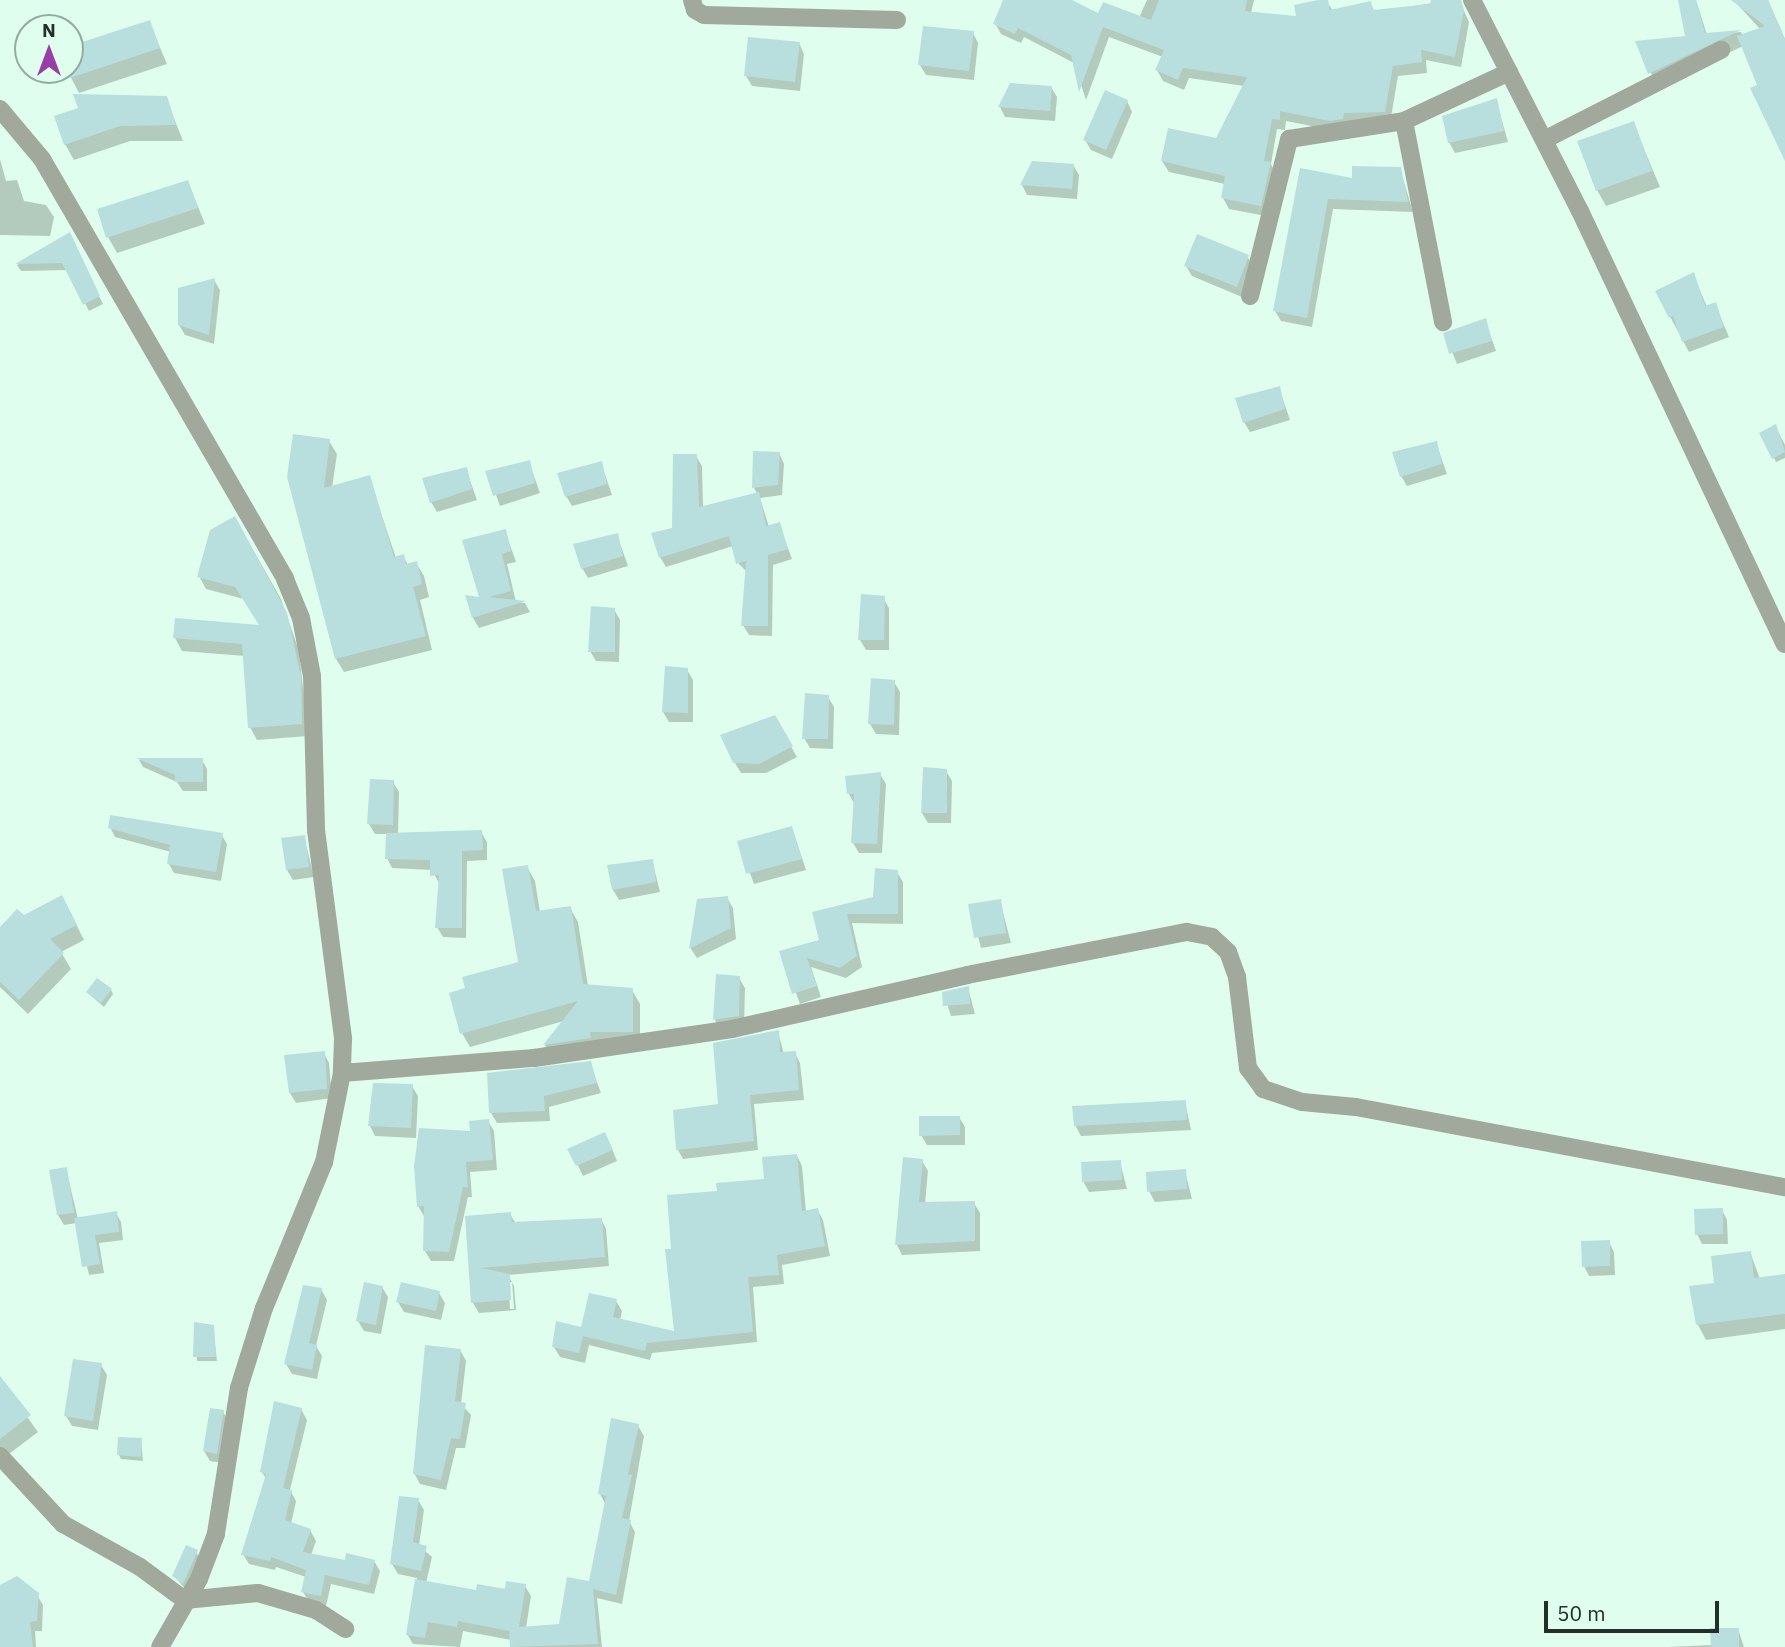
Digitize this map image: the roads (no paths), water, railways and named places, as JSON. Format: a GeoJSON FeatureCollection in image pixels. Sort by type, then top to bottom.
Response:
{"type":"FeatureCollection","features":[{"type":"Feature","properties":{"kind":"street"},"geometry":{"type":"LineString","coordinates":[[692,0],[695,10],[704,15],[897,20]]}},
{"type":"Feature","properties":{"kind":"street"},"geometry":{"type":"LineString","coordinates":[[1472,0],[1544,140],[1785,643]]}},
{"type":"Feature","properties":{"kind":"street"},"geometry":{"type":"LineString","coordinates":[[1544,140],[1720,50]]}},
{"type":"Feature","properties":{"kind":"street"},"geometry":{"type":"LineString","coordinates":[[1250,296],[1289,139],[1404,121],[1509,72]]}},
{"type":"Feature","properties":{"kind":"street"},"geometry":{"type":"LineString","coordinates":[[0,109],[42,159],[285,579],[301,618],[312,676],[316,830],[344,1039],[342,1073],[324,1162],[264,1308],[239,1388],[216,1534],[186,1600],[160,1647]]}},
{"type":"Feature","properties":{"kind":"street"},"geometry":{"type":"LineString","coordinates":[[1404,121],[1443,322]]}},
{"type":"Feature","properties":{"kind":"street"},"geometry":{"type":"LineString","coordinates":[[342,1073],[534,1058],[732,1029],[967,975],[1187,932],[1212,937],[1228,952],[1237,976],[1248,1068],[1263,1089],[1302,1102],[1356,1107],[1785,1187]]}},
{"type":"Feature","properties":{"kind":"street"},"geometry":{"type":"LineString","coordinates":[[0,1456],[63,1524],[140,1567],[186,1600],[258,1593],[316,1610],[345,1629]]}}]}
